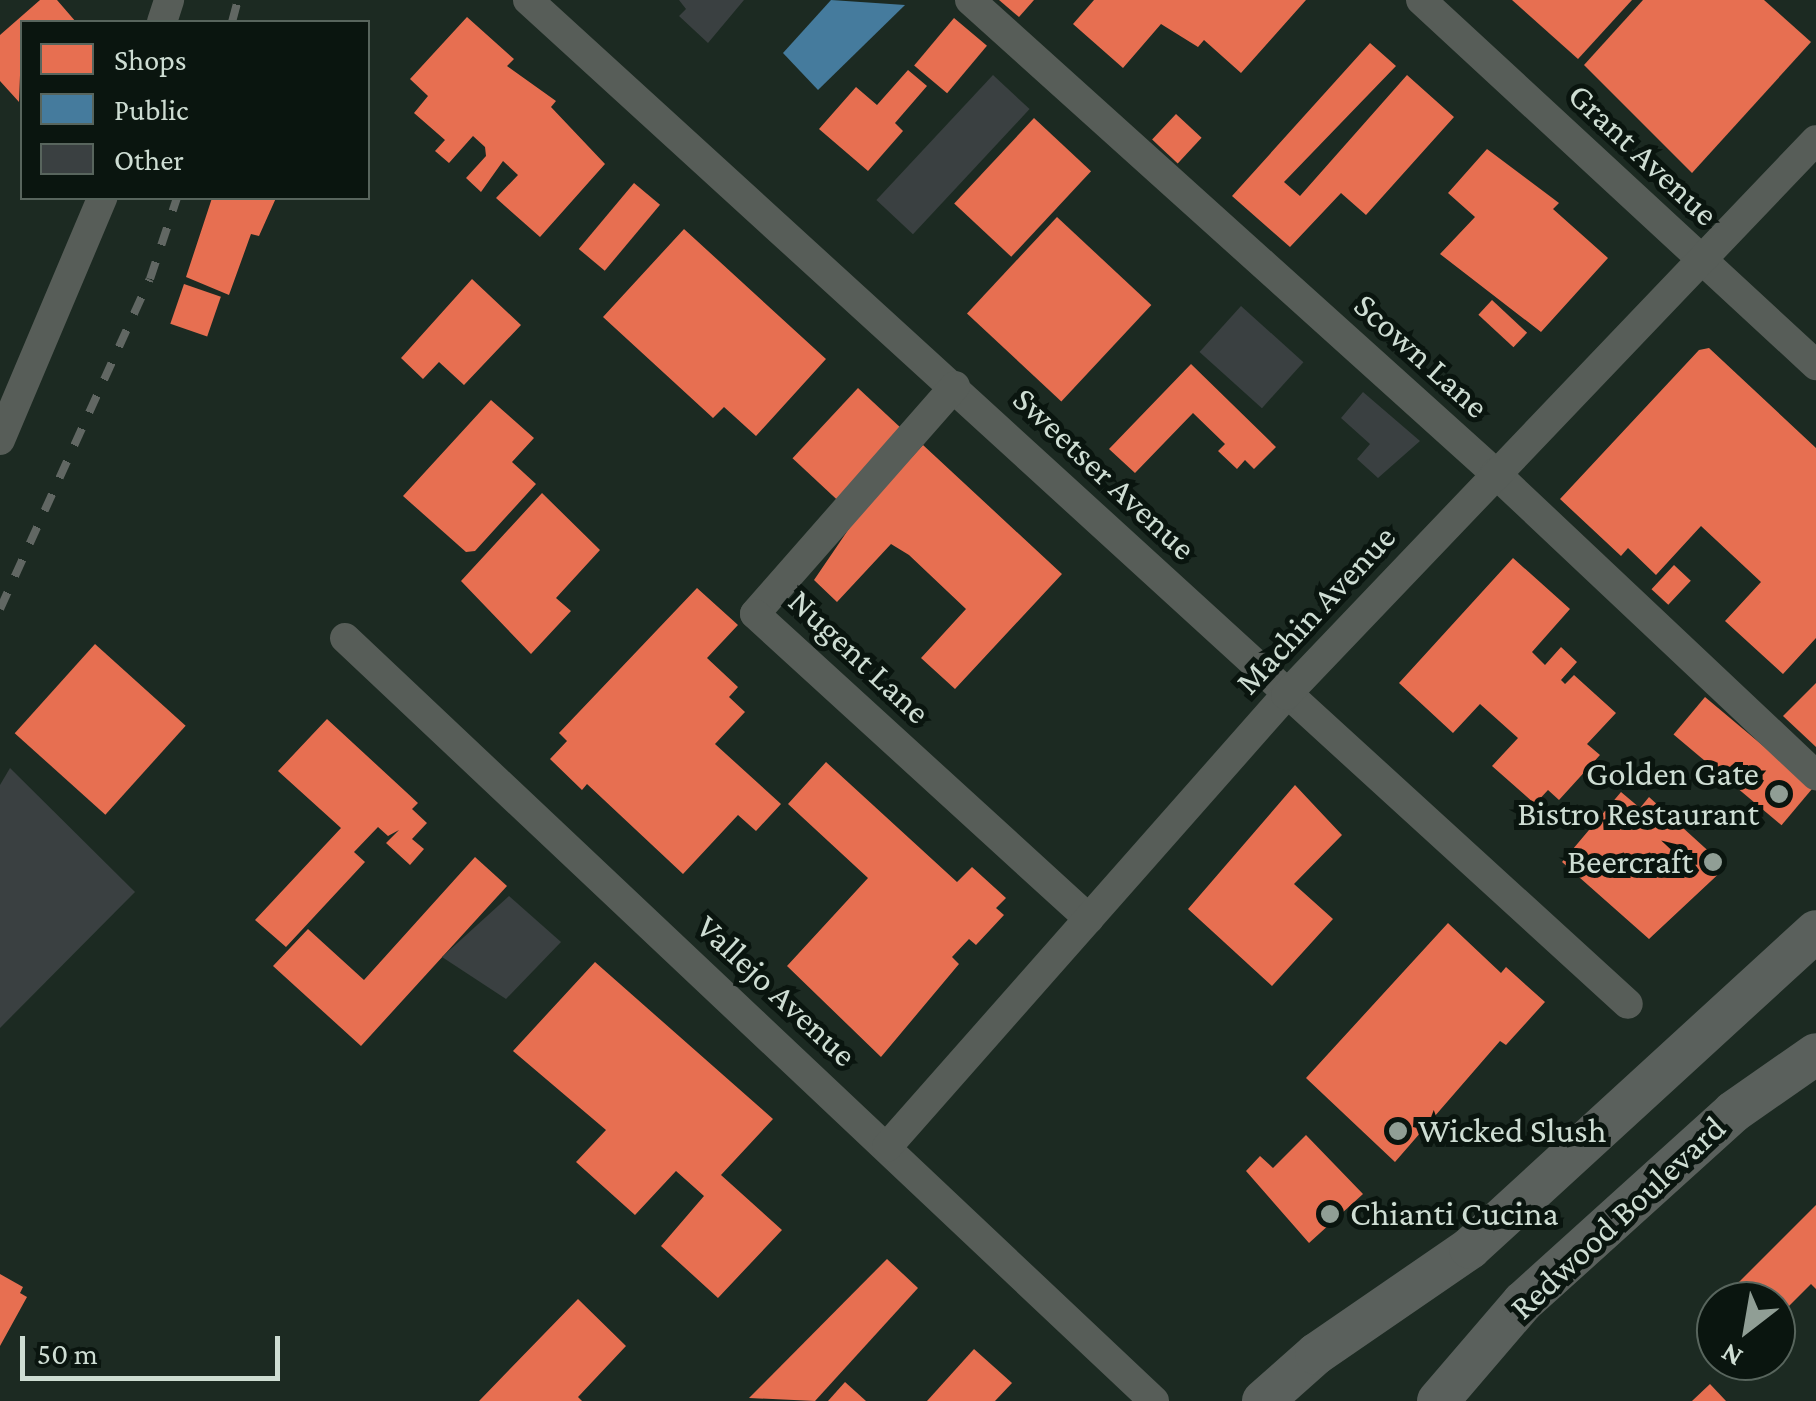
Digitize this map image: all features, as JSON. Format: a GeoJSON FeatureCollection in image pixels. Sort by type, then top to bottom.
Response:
{"type":"FeatureCollection","features":[{"type":"Feature","properties":{"kind":"main road"},"geometry":{"type":"LineString","coordinates":[[1263,1401],[1316,1354],[1470,1248],[1816,931]]}},
{"type":"Feature","properties":{"kind":"main road","name":"Redwood Boulevard"},"geometry":{"type":"LineString","coordinates":[[1438,1401],[1523,1302],[1733,1112],[1816,1054]]}},
{"type":"Feature","properties":{"kind":"street","name":"Sweetser Avenue"},"geometry":{"type":"LineString","coordinates":[[528,0],[1628,1004]]}},
{"type":"Feature","properties":{"kind":"street","name":"Scown Lane"},"geometry":{"type":"LineString","coordinates":[[970,0],[1495,473],[1816,775]]}},
{"type":"Feature","properties":{"kind":"street","name":"Grant Avenue"},"geometry":{"type":"LineString","coordinates":[[1420,0],[1816,364]]}},
{"type":"Feature","properties":{"kind":"street","name":"Machin Avenue"},"geometry":{"type":"LineString","coordinates":[[887,1147],[1286,695],[1816,140]]}},
{"type":"Feature","properties":{"kind":"street"},"geometry":{"type":"LineString","coordinates":[[0,440],[101,200]]}},
{"type":"Feature","properties":{"kind":"street","name":"Nugent Lane"},"geometry":{"type":"LineString","coordinates":[[955,386],[755,614],[1088,919]]}},
{"type":"Feature","properties":{"kind":"street","name":"Vallejo Avenue"},"geometry":{"type":"LineString","coordinates":[[344,638],[1154,1401]]}},
{"type":"Feature","properties":{"kind":"building: Shops"},"geometry":{"type":"Polygon","coordinates":[[[40,0],[57,0],[74,20],[20,20],[19,102],[0,81],[0,35],[40,0]]]}},
{"type":"Feature","properties":{"kind":"building: Shops"},"geometry":{"type":"Polygon","coordinates":[[[999,0],[1034,0],[1019,17],[999,0]]]}},
{"type":"Feature","properties":{"kind":"building: Shops"},"geometry":{"type":"Polygon","coordinates":[[[1094,0],[1306,0],[1241,73],[1204,40],[1198,47],[1161,24],[1123,68],[1073,24],[1094,0]]]}},
{"type":"Feature","properties":{"kind":"building: Shops"},"geometry":{"type":"Polygon","coordinates":[[[1512,0],[1632,0],[1578,59],[1512,0]]]}},
{"type":"Feature","properties":{"kind":"building: Shops"},"geometry":{"type":"Polygon","coordinates":[[[1643,0],[1764,0],[1811,42],[1692,173],[1584,65],[1643,0]]]}},
{"type":"Feature","properties":{"kind":"building: Shops"},"geometry":{"type":"Polygon","coordinates":[[[467,17],[514,59],[507,66],[556,101],[551,107],[605,164],[540,237],[496,198],[518,175],[503,161],[481,192],[466,178],[486,156],[485,147],[473,136],[449,163],[435,151],[445,140],[414,113],[428,96],[410,79],[467,17]]]}},
{"type":"Feature","properties":{"kind":"building: Shops"},"geometry":{"type":"Polygon","coordinates":[[[954,18],[987,46],[947,93],[914,65],[954,18]]]}},
{"type":"Feature","properties":{"kind":"building: Shops"},"geometry":{"type":"Polygon","coordinates":[[[1370,43],[1396,66],[1284,182],[1300,196],[1407,75],[1454,117],[1366,215],[1341,193],[1290,247],[1232,196],[1370,43]]]}},
{"type":"Feature","properties":{"kind":"building: Shops"},"geometry":{"type":"Polygon","coordinates":[[[908,70],[927,86],[895,123],[903,131],[868,171],[819,129],[856,87],[877,105],[908,70]]]}},
{"type":"Feature","properties":{"kind":"building: Shops"},"geometry":{"type":"Polygon","coordinates":[[[1176,114],[1202,138],[1178,163],[1152,140],[1176,114]]]}},
{"type":"Feature","properties":{"kind":"building: Shops"},"geometry":{"type":"Polygon","coordinates":[[[1034,118],[1091,171],[1011,257],[954,204],[1034,118]]]}},
{"type":"Feature","properties":{"kind":"building: Shops"},"geometry":{"type":"Polygon","coordinates":[[[1487,149],[1559,203],[1553,209],[1608,258],[1541,332],[1440,254],[1475,217],[1448,193],[1487,149]]]}},
{"type":"Feature","properties":{"kind":"building: Shops"},"geometry":{"type":"Polygon","coordinates":[[[634,183],[660,205],[605,271],[579,249],[634,183]]]}},
{"type":"Feature","properties":{"kind":"building: Shops"},"geometry":{"type":"Polygon","coordinates":[[[211,200],[275,200],[259,236],[251,234],[229,295],[186,277],[211,200]]]}},
{"type":"Feature","properties":{"kind":"building: Shops"},"geometry":{"type":"Polygon","coordinates":[[[1057,217],[1151,305],[1061,402],[967,314],[1057,217]]]}},
{"type":"Feature","properties":{"kind":"building: Shops"},"geometry":{"type":"Polygon","coordinates":[[[684,229],[826,359],[756,436],[724,407],[713,418],[603,317],[684,229]]]}},
{"type":"Feature","properties":{"kind":"building: Shops"},"geometry":{"type":"Polygon","coordinates":[[[472,279],[521,325],[464,385],[439,362],[423,379],[401,358],[472,279]]]}},
{"type":"Feature","properties":{"kind":"building: Shops"},"geometry":{"type":"Polygon","coordinates":[[[184,284],[221,297],[207,336],[170,324],[184,284]]]}},
{"type":"Feature","properties":{"kind":"building: Shops"},"geometry":{"type":"Polygon","coordinates":[[[1492,300],[1527,333],[1513,347],[1478,315],[1492,300]]]}},
{"type":"Feature","properties":{"kind":"building: Shops"},"geometry":{"type":"Polygon","coordinates":[[[1709,348],[1816,448],[1816,638],[1783,674],[1725,621],[1761,582],[1701,526],[1656,575],[1628,548],[1621,556],[1560,499],[1699,350],[1709,348]]]}},
{"type":"Feature","properties":{"kind":"building: Shops"},"geometry":{"type":"Polygon","coordinates":[[[1191,364],[1276,447],[1254,469],[1245,460],[1237,469],[1218,451],[1225,444],[1193,413],[1135,473],[1109,449],[1191,364]]]}},
{"type":"Feature","properties":{"kind":"building: Shops"},"geometry":{"type":"Polygon","coordinates":[[[858,388],[903,430],[838,500],[793,458],[858,388]]]}},
{"type":"Feature","properties":{"kind":"building: Shops"},"geometry":{"type":"Polygon","coordinates":[[[491,400],[534,438],[512,462],[536,484],[475,551],[466,552],[403,496],[491,400]]]}},
{"type":"Feature","properties":{"kind":"building: Shops"},"geometry":{"type":"Polygon","coordinates":[[[923,445],[1062,574],[955,689],[921,658],[966,609],[909,555],[891,544],[837,602],[814,580],[859,514],[923,445]]]}},
{"type":"Feature","properties":{"kind":"building: Shops"},"geometry":{"type":"Polygon","coordinates":[[[542,493],[600,550],[556,598],[571,611],[531,654],[461,581],[542,493]]]}},
{"type":"Feature","properties":{"kind":"building: Shops"},"geometry":{"type":"Polygon","coordinates":[[[1513,558],[1570,609],[1532,652],[1545,665],[1561,647],[1577,662],[1561,680],[1565,684],[1574,675],[1616,713],[1587,744],[1600,755],[1559,800],[1548,790],[1535,804],[1492,766],[1518,738],[1480,704],[1453,733],[1399,683],[1513,558]]]}},
{"type":"Feature","properties":{"kind":"building: Shops"},"geometry":{"type":"Polygon","coordinates":[[[1674,565],[1691,581],[1668,605],[1651,589],[1674,565]]]}},
{"type":"Feature","properties":{"kind":"building: Shops"},"geometry":{"type":"Polygon","coordinates":[[[697,588],[738,625],[707,658],[738,687],[729,697],[745,712],[715,744],[781,804],[756,831],[738,815],[683,874],[587,784],[582,790],[550,759],[567,741],[559,733],[697,588]]]}},
{"type":"Feature","properties":{"kind":"building: Shops"},"geometry":{"type":"Polygon","coordinates":[[[95,644],[186,726],[105,815],[15,733],[95,644]]]}},
{"type":"Feature","properties":{"kind":"building: Shops"},"geometry":{"type":"Polygon","coordinates":[[[1816,683],[1816,747],[1783,716],[1816,683]]]}},
{"type":"Feature","properties":{"kind":"building: Shops"},"geometry":{"type":"Polygon","coordinates":[[[1705,697],[1813,788],[1782,825],[1674,735],[1705,697]]]}},
{"type":"Feature","properties":{"kind":"building: Shops"},"geometry":{"type":"Polygon","coordinates":[[[327,719],[418,803],[412,809],[427,823],[412,839],[424,849],[410,865],[386,843],[399,830],[388,836],[378,827],[354,852],[365,862],[286,947],[255,920],[341,828],[278,771],[327,719]]]}},
{"type":"Feature","properties":{"kind":"building: Shops"},"geometry":{"type":"Polygon","coordinates":[[[826,762],[957,882],[972,867],[1006,898],[996,908],[1004,915],[976,945],[969,939],[952,957],[959,964],[881,1057],[787,966],[868,878],[788,804],[826,762]]]}},
{"type":"Feature","properties":{"kind":"building: Shops"},"geometry":{"type":"Polygon","coordinates":[[[1295,785],[1342,835],[1294,884],[1333,919],[1272,986],[1188,909],[1295,785]]]}},
{"type":"Feature","properties":{"kind":"building: Shops"},"geometry":{"type":"Polygon","coordinates":[[[1621,792],[1640,808],[1649,797],[1726,867],[1649,939],[1562,862],[1621,792]]]}},
{"type":"Feature","properties":{"kind":"building: Shops"},"geometry":{"type":"Polygon","coordinates":[[[475,857],[507,886],[361,1046],[273,966],[308,929],[364,980],[475,857]]]}},
{"type":"Feature","properties":{"kind":"building: Shops"},"geometry":{"type":"Polygon","coordinates":[[[1448,923],[1501,973],[1506,967],[1545,1002],[1506,1045],[1500,1041],[1395,1162],[1306,1078],[1448,923]]]}},
{"type":"Feature","properties":{"kind":"building: Shops"},"geometry":{"type":"Polygon","coordinates":[[[595,962],[773,1119],[721,1175],[782,1230],[718,1298],[661,1246],[704,1196],[676,1171],[635,1215],[576,1162],[606,1130],[513,1051],[595,962]]]}},
{"type":"Feature","properties":{"kind":"building: Shops"},"geometry":{"type":"Polygon","coordinates":[[[1306,1135],[1363,1194],[1309,1243],[1246,1171],[1260,1156],[1273,1168],[1306,1135]]]}},
{"type":"Feature","properties":{"kind":"building: Shops"},"geometry":{"type":"Polygon","coordinates":[[[1816,1205],[1816,1289],[1811,1284],[1796,1299],[1796,1281],[1740,1281],[1816,1205]]]}},
{"type":"Feature","properties":{"kind":"building: Shops"},"geometry":{"type":"Polygon","coordinates":[[[887,1259],[918,1288],[815,1401],[749,1398],[887,1259]]]}},
{"type":"Feature","properties":{"kind":"building: Shops"},"geometry":{"type":"Polygon","coordinates":[[[0,1274],[23,1287],[20,1293],[27,1297],[0,1346],[0,1274]]]}},
{"type":"Feature","properties":{"kind":"building: Shops"},"geometry":{"type":"Polygon","coordinates":[[[578,1299],[626,1346],[578,1397],[582,1401],[479,1401],[578,1299]]]}},
{"type":"Feature","properties":{"kind":"building: Shops"},"geometry":{"type":"Polygon","coordinates":[[[974,1349],[1012,1383],[995,1401],[927,1401],[974,1349]]]}},
{"type":"Feature","properties":{"kind":"building: Shops"},"geometry":{"type":"Polygon","coordinates":[[[845,1382],[866,1401],[828,1401],[845,1382]]]}},
{"type":"Feature","properties":{"kind":"building: Shops"},"geometry":{"type":"Polygon","coordinates":[[[1710,1384],[1726,1401],[1692,1401],[1710,1384]]]}},
{"type":"Feature","properties":{"kind":"building: Public"},"geometry":{"type":"Polygon","coordinates":[[[831,0],[905,5],[818,90],[783,53],[831,0]]]}},
{"type":"Feature","properties":{"kind":"building: Other"},"geometry":{"type":"Polygon","coordinates":[[[679,0],[744,0],[708,43],[679,16],[686,9],[679,0]]]}},
{"type":"Feature","properties":{"kind":"building: Other"},"geometry":{"type":"Polygon","coordinates":[[[993,75],[1030,109],[913,234],[876,200],[993,75]]]}},
{"type":"Feature","properties":{"kind":"building: Other"},"geometry":{"type":"Polygon","coordinates":[[[1241,306],[1303,362],[1262,408],[1200,352],[1241,306]]]}},
{"type":"Feature","properties":{"kind":"building: Other"},"geometry":{"type":"Polygon","coordinates":[[[1363,392],[1420,441],[1378,478],[1357,459],[1370,444],[1341,418],[1363,392]]]}},
{"type":"Feature","properties":{"kind":"building: Other"},"geometry":{"type":"Polygon","coordinates":[[[10,768],[135,892],[0,1028],[0,785],[10,768]]]}},
{"type":"Feature","properties":{"kind":"building: Other"},"geometry":{"type":"Polygon","coordinates":[[[509,896],[561,942],[506,999],[442,957],[509,896]]]}},
{"type":"Feature","properties":{"kind":"railway"},"geometry":{"type":"LineString","coordinates":[[233,20],[238,0]]}},
{"type":"Feature","properties":{"kind":"railway"},"geometry":{"type":"LineString","coordinates":[[0,609],[150,279],[176,200]]}},
{"type":"Feature","properties":{"kind":"place","name":"Golden Gate Bistro Restaurant"},"geometry":{"type":"Point","coordinates":[1779,794]}},
{"type":"Feature","properties":{"kind":"place","name":"Beercraft"},"geometry":{"type":"Point","coordinates":[1713,862]}},
{"type":"Feature","properties":{"kind":"place","name":"Wicked Slush"},"geometry":{"type":"Point","coordinates":[1398,1131]}},
{"type":"Feature","properties":{"kind":"place","name":"Chianti Cucina"},"geometry":{"type":"Point","coordinates":[1330,1214]}}]}
